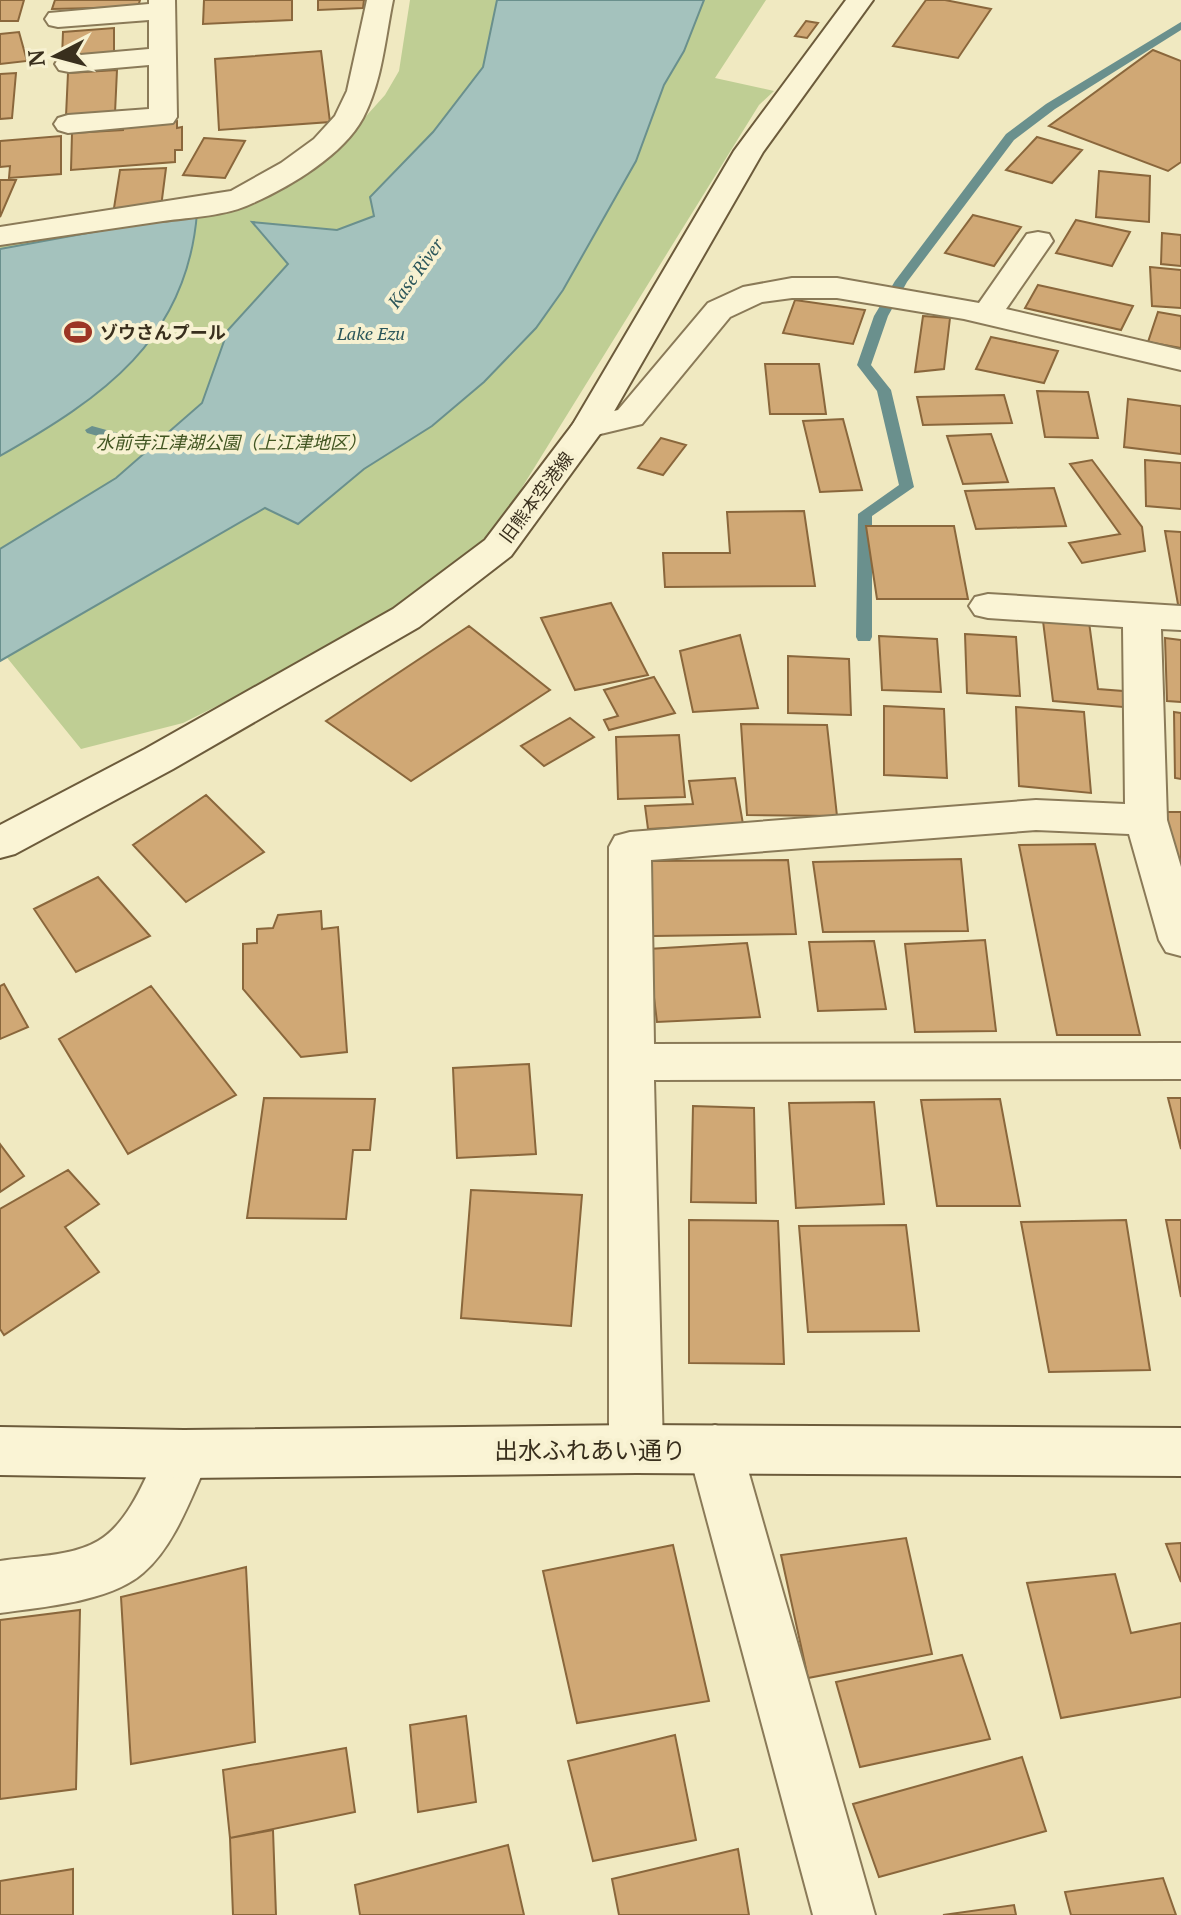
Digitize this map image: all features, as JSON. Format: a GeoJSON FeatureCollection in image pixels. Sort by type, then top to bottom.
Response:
{"type":"FeatureCollection","features":[{"type":"Feature","properties":{"kind":"street"},"geometry":{"type":"LineString","coordinates":[[0,236],[241,198],[291,169],[324,145],[348,119],[361,91],[380,0]]}},
{"type":"Feature","properties":{"kind":"street","name":"旧熊本空港線"},"geometry":{"type":"LineString","coordinates":[[0,843],[159,759],[406,618],[498,548],[588,427],[749,151],[860,0]]}},
{"type":"Feature","properties":{"kind":"street"},"geometry":{"type":"LineString","coordinates":[[58,19],[162,5],[163,117],[68,124]]}},
{"type":"Feature","properties":{"kind":"street"},"geometry":{"type":"LineString","coordinates":[[69,64],[163,56]]}},
{"type":"Feature","properties":{"kind":"street"},"geometry":{"type":"LineString","coordinates":[[987,314],[1038,241]]}},
{"type":"Feature","properties":{"kind":"street"},"geometry":{"type":"LineString","coordinates":[[588,427],[630,417],[719,310],[754,294],[792,288],[837,288],[987,314],[1181,360]]}},
{"type":"Feature","properties":{"kind":"street"},"geometry":{"type":"LineString","coordinates":[[988,606],[1162,617],[1146,820],[1181,940]]}},
{"type":"Feature","properties":{"kind":"street"},"geometry":{"type":"LineString","coordinates":[[636,1449],[630,847],[1036,815],[1146,820]]}},
{"type":"Feature","properties":{"kind":"street"},"geometry":{"type":"LineString","coordinates":[[631,1062],[1181,1061]]}},
{"type":"Feature","properties":{"kind":"street","name":"出水ふれあい通り"},"geometry":{"type":"LineString","coordinates":[[0,1451],[184,1454],[636,1449],[1181,1452]]}},
{"type":"Feature","properties":{"kind":"street"},"geometry":{"type":"LineString","coordinates":[[715,1449],[844,1915]]}},
{"type":"Feature","properties":{"kind":"street"},"geometry":{"type":"LineString","coordinates":[[0,1587],[74,1574],[117,1561],[141,1535],[184,1454]]}},
{"type":"Feature","properties":{"kind":"green space","name":"水前寺江津湖公園（上江津地区）"},"geometry":{"type":"Polygon","coordinates":[[[410,0],[766,0],[715,78],[774,91],[759,105],[518,494],[464,567],[399,615],[183,723],[81,749],[0,649],[0,246],[212,211],[332,154],[385,95],[399,71],[410,0]]]}},
{"type":"Feature","properties":{"kind":"water","name":"Lake Ezu"},"geometry":{"type":"Polygon","coordinates":[[[497,0],[704,0],[684,51],[664,85],[636,161],[563,290],[536,328],[484,382],[432,426],[364,469],[298,524],[265,508],[0,661],[0,549],[116,478],[202,403],[228,330],[288,264],[252,222],[337,230],[374,216],[370,197],[433,132],[483,67],[497,0]]]}},
{"type":"Feature","properties":{"kind":"water","name":"ゾウさんプール"},"geometry":{"type":"Polygon","coordinates":[[[197,213],[190,258],[176,296],[157,330],[133,360],[105,387],[72,411],[0,456],[0,249],[197,213]]]}},
{"type":"Feature","properties":{"kind":"building"},"geometry":{"type":"Polygon","coordinates":[[[0,0],[24,0],[18,21],[0,21],[0,0]]]}},
{"type":"Feature","properties":{"kind":"building"},"geometry":{"type":"Polygon","coordinates":[[[55,0],[140,0],[138,7],[52,9],[55,0]]]}},
{"type":"Feature","properties":{"kind":"building"},"geometry":{"type":"Polygon","coordinates":[[[204,0],[292,0],[292,20],[203,24],[204,0]]]}},
{"type":"Feature","properties":{"kind":"building"},"geometry":{"type":"Polygon","coordinates":[[[318,0],[364,0],[363,8],[318,10],[318,0]]]}},
{"type":"Feature","properties":{"kind":"building"},"geometry":{"type":"Polygon","coordinates":[[[926,0],[945,0],[991,9],[958,58],[893,46],[926,0]]]}},
{"type":"Feature","properties":{"kind":"building"},"geometry":{"type":"Polygon","coordinates":[[[806,21],[818,23],[807,38],[795,36],[806,21]]]}},
{"type":"Feature","properties":{"kind":"building"},"geometry":{"type":"Polygon","coordinates":[[[114,28],[114,55],[62,58],[63,32],[114,28]]]}},
{"type":"Feature","properties":{"kind":"building"},"geometry":{"type":"Polygon","coordinates":[[[19,32],[27,61],[0,64],[0,34],[19,32]]]}},
{"type":"Feature","properties":{"kind":"building"},"geometry":{"type":"Polygon","coordinates":[[[1153,50],[1181,61],[1181,162],[1168,171],[1049,126],[1153,50]]]}},
{"type":"Feature","properties":{"kind":"building"},"geometry":{"type":"Polygon","coordinates":[[[321,51],[330,122],[219,130],[215,59],[321,51]]]}},
{"type":"Feature","properties":{"kind":"building"},"geometry":{"type":"Polygon","coordinates":[[[117,70],[115,113],[66,116],[68,73],[117,70]]]}},
{"type":"Feature","properties":{"kind":"building"},"geometry":{"type":"Polygon","coordinates":[[[16,73],[12,118],[0,119],[0,74],[16,73]]]}},
{"type":"Feature","properties":{"kind":"building"},"geometry":{"type":"Polygon","coordinates":[[[177,121],[177,128],[182,127],[182,150],[175,150],[175,162],[71,170],[72,133],[123,130],[123,124],[177,121]]]}},
{"type":"Feature","properties":{"kind":"building"},"geometry":{"type":"Polygon","coordinates":[[[61,136],[61,174],[9,178],[10,166],[0,167],[0,141],[61,136]]]}},
{"type":"Feature","properties":{"kind":"building"},"geometry":{"type":"Polygon","coordinates":[[[1037,137],[1082,150],[1052,183],[1006,170],[1037,137]]]}},
{"type":"Feature","properties":{"kind":"building"},"geometry":{"type":"Polygon","coordinates":[[[204,138],[245,141],[225,178],[183,175],[204,138]]]}},
{"type":"Feature","properties":{"kind":"building"},"geometry":{"type":"Polygon","coordinates":[[[166,168],[161,207],[114,208],[120,170],[166,168]]]}},
{"type":"Feature","properties":{"kind":"building"},"geometry":{"type":"Polygon","coordinates":[[[1099,171],[1150,176],[1149,222],[1096,217],[1099,171]]]}},
{"type":"Feature","properties":{"kind":"building"},"geometry":{"type":"Polygon","coordinates":[[[0,180],[16,180],[0,217],[0,180]]]}},
{"type":"Feature","properties":{"kind":"building"},"geometry":{"type":"Polygon","coordinates":[[[973,215],[1021,227],[994,266],[945,253],[973,215]]]}},
{"type":"Feature","properties":{"kind":"building"},"geometry":{"type":"Polygon","coordinates":[[[1076,220],[1130,232],[1112,266],[1056,253],[1076,220]]]}},
{"type":"Feature","properties":{"kind":"building"},"geometry":{"type":"Polygon","coordinates":[[[1162,233],[1181,235],[1181,266],[1161,264],[1162,233]]]}},
{"type":"Feature","properties":{"kind":"building"},"geometry":{"type":"Polygon","coordinates":[[[1150,267],[1181,270],[1181,308],[1152,306],[1150,267]]]}},
{"type":"Feature","properties":{"kind":"building"},"geometry":{"type":"Polygon","coordinates":[[[1038,285],[1133,306],[1121,330],[1025,308],[1038,285]]]}},
{"type":"Feature","properties":{"kind":"building"},"geometry":{"type":"Polygon","coordinates":[[[795,300],[865,310],[853,344],[783,333],[795,300]]]}},
{"type":"Feature","properties":{"kind":"building"},"geometry":{"type":"Polygon","coordinates":[[[1158,312],[1181,316],[1181,348],[1148,342],[1158,312]]]}},
{"type":"Feature","properties":{"kind":"building"},"geometry":{"type":"Polygon","coordinates":[[[923,316],[950,318],[944,369],[915,372],[923,316]]]}},
{"type":"Feature","properties":{"kind":"building"},"geometry":{"type":"Polygon","coordinates":[[[991,337],[1058,351],[1044,383],[976,369],[991,337]]]}},
{"type":"Feature","properties":{"kind":"building"},"geometry":{"type":"Polygon","coordinates":[[[765,364],[819,364],[826,414],[770,414],[765,364]]]}},
{"type":"Feature","properties":{"kind":"building"},"geometry":{"type":"Polygon","coordinates":[[[1037,391],[1088,392],[1098,438],[1045,437],[1037,391]]]}},
{"type":"Feature","properties":{"kind":"building"},"geometry":{"type":"Polygon","coordinates":[[[1004,395],[1012,423],[923,425],[917,397],[1004,395]]]}},
{"type":"Feature","properties":{"kind":"building"},"geometry":{"type":"Polygon","coordinates":[[[1128,399],[1181,406],[1181,454],[1124,447],[1128,399]]]}},
{"type":"Feature","properties":{"kind":"building"},"geometry":{"type":"Polygon","coordinates":[[[843,419],[862,490],[820,492],[803,421],[843,419]]]}},
{"type":"Feature","properties":{"kind":"building"},"geometry":{"type":"Polygon","coordinates":[[[991,434],[1008,482],[963,484],[947,436],[991,434]]]}},
{"type":"Feature","properties":{"kind":"building"},"geometry":{"type":"Polygon","coordinates":[[[661,438],[686,445],[663,475],[638,468],[661,438]]]}},
{"type":"Feature","properties":{"kind":"building"},"geometry":{"type":"Polygon","coordinates":[[[1092,460],[1142,527],[1145,551],[1082,563],[1069,543],[1120,534],[1070,464],[1092,460]]]}},
{"type":"Feature","properties":{"kind":"building"},"geometry":{"type":"Polygon","coordinates":[[[1145,460],[1181,463],[1181,509],[1146,506],[1145,460]]]}},
{"type":"Feature","properties":{"kind":"building"},"geometry":{"type":"Polygon","coordinates":[[[1054,488],[1066,526],[976,529],[965,491],[1054,488]]]}},
{"type":"Feature","properties":{"kind":"building"},"geometry":{"type":"Polygon","coordinates":[[[804,511],[815,586],[665,587],[663,553],[730,553],[727,512],[804,511]]]}},
{"type":"Feature","properties":{"kind":"building"},"geometry":{"type":"Polygon","coordinates":[[[866,526],[954,526],[968,599],[877,599],[866,526]]]}},
{"type":"Feature","properties":{"kind":"building"},"geometry":{"type":"Polygon","coordinates":[[[1165,531],[1181,532],[1181,610],[1179,610],[1165,531]]]}},
{"type":"Feature","properties":{"kind":"building"},"geometry":{"type":"Polygon","coordinates":[[[611,603],[648,675],[575,690],[541,618],[611,603]]]}},
{"type":"Feature","properties":{"kind":"building"},"geometry":{"type":"Polygon","coordinates":[[[1043,621],[1089,622],[1098,689],[1123,691],[1123,707],[1053,701],[1043,621]]]}},
{"type":"Feature","properties":{"kind":"building"},"geometry":{"type":"Polygon","coordinates":[[[469,626],[550,690],[411,781],[326,721],[469,626]]]}},
{"type":"Feature","properties":{"kind":"building"},"geometry":{"type":"Polygon","coordinates":[[[965,634],[1016,637],[1020,696],[967,693],[965,634]]]}},
{"type":"Feature","properties":{"kind":"building"},"geometry":{"type":"Polygon","coordinates":[[[740,635],[758,708],[693,712],[680,651],[740,635]]]}},
{"type":"Feature","properties":{"kind":"building"},"geometry":{"type":"Polygon","coordinates":[[[879,636],[937,639],[941,692],[882,690],[879,636]]]}},
{"type":"Feature","properties":{"kind":"building"},"geometry":{"type":"Polygon","coordinates":[[[1165,638],[1181,640],[1181,702],[1167,701],[1165,638]]]}},
{"type":"Feature","properties":{"kind":"building"},"geometry":{"type":"Polygon","coordinates":[[[788,656],[849,659],[851,715],[788,713],[788,656]]]}},
{"type":"Feature","properties":{"kind":"building"},"geometry":{"type":"Polygon","coordinates":[[[654,677],[675,713],[609,730],[604,720],[618,716],[604,690],[654,677]]]}},
{"type":"Feature","properties":{"kind":"building"},"geometry":{"type":"Polygon","coordinates":[[[884,706],[944,709],[947,778],[884,775],[884,706]]]}},
{"type":"Feature","properties":{"kind":"building"},"geometry":{"type":"Polygon","coordinates":[[[1016,707],[1084,712],[1091,793],[1019,786],[1016,707]]]}},
{"type":"Feature","properties":{"kind":"building"},"geometry":{"type":"Polygon","coordinates":[[[1174,712],[1181,713],[1181,779],[1175,778],[1174,712]]]}},
{"type":"Feature","properties":{"kind":"building"},"geometry":{"type":"Polygon","coordinates":[[[570,718],[594,737],[544,766],[521,746],[570,718]]]}},
{"type":"Feature","properties":{"kind":"building"},"geometry":{"type":"Polygon","coordinates":[[[741,724],[827,725],[837,816],[747,815],[741,724]]]}},
{"type":"Feature","properties":{"kind":"building"},"geometry":{"type":"Polygon","coordinates":[[[679,735],[685,797],[618,799],[616,737],[679,735]]]}},
{"type":"Feature","properties":{"kind":"building"},"geometry":{"type":"Polygon","coordinates":[[[735,778],[743,824],[648,829],[645,806],[693,804],[689,781],[735,778]]]}},
{"type":"Feature","properties":{"kind":"building"},"geometry":{"type":"Polygon","coordinates":[[[206,795],[264,852],[186,902],[133,845],[206,795]]]}},
{"type":"Feature","properties":{"kind":"building"},"geometry":{"type":"Polygon","coordinates":[[[1159,812],[1181,812],[1181,892],[1159,812]]]}},
{"type":"Feature","properties":{"kind":"building"},"geometry":{"type":"Polygon","coordinates":[[[1095,844],[1140,1035],[1057,1035],[1019,845],[1095,844]]]}},
{"type":"Feature","properties":{"kind":"building"},"geometry":{"type":"Polygon","coordinates":[[[961,859],[968,931],[823,932],[813,862],[961,859]]]}},
{"type":"Feature","properties":{"kind":"building"},"geometry":{"type":"Polygon","coordinates":[[[788,860],[796,934],[653,936],[648,861],[788,860]]]}},
{"type":"Feature","properties":{"kind":"building"},"geometry":{"type":"Polygon","coordinates":[[[98,877],[150,936],[76,972],[34,909],[98,877]]]}},
{"type":"Feature","properties":{"kind":"building"},"geometry":{"type":"Polygon","coordinates":[[[321,911],[322,929],[338,927],[347,1052],[301,1057],[243,989],[243,944],[257,943],[257,929],[273,928],[278,915],[321,911]]]}},
{"type":"Feature","properties":{"kind":"building"},"geometry":{"type":"Polygon","coordinates":[[[985,940],[996,1031],[915,1032],[905,944],[985,940]]]}},
{"type":"Feature","properties":{"kind":"building"},"geometry":{"type":"Polygon","coordinates":[[[874,941],[886,1009],[818,1011],[809,942],[874,941]]]}},
{"type":"Feature","properties":{"kind":"building"},"geometry":{"type":"Polygon","coordinates":[[[747,943],[760,1017],[657,1022],[648,949],[747,943]]]}},
{"type":"Feature","properties":{"kind":"building"},"geometry":{"type":"Polygon","coordinates":[[[4,984],[28,1027],[0,1039],[0,986],[4,984]]]}},
{"type":"Feature","properties":{"kind":"building"},"geometry":{"type":"Polygon","coordinates":[[[151,986],[236,1095],[128,1154],[59,1039],[151,986]]]}},
{"type":"Feature","properties":{"kind":"building"},"geometry":{"type":"Polygon","coordinates":[[[529,1064],[536,1154],[457,1158],[453,1068],[529,1064]]]}},
{"type":"Feature","properties":{"kind":"building"},"geometry":{"type":"Polygon","coordinates":[[[264,1098],[375,1099],[370,1150],[353,1150],[346,1219],[247,1218],[264,1098]]]}},
{"type":"Feature","properties":{"kind":"building"},"geometry":{"type":"Polygon","coordinates":[[[1168,1098],[1181,1098],[1181,1149],[1168,1098]]]}},
{"type":"Feature","properties":{"kind":"building"},"geometry":{"type":"Polygon","coordinates":[[[1000,1099],[1020,1206],[937,1206],[921,1100],[1000,1099]]]}},
{"type":"Feature","properties":{"kind":"building"},"geometry":{"type":"Polygon","coordinates":[[[874,1102],[884,1204],[796,1208],[789,1103],[874,1102]]]}},
{"type":"Feature","properties":{"kind":"building"},"geometry":{"type":"Polygon","coordinates":[[[693,1106],[754,1108],[756,1203],[691,1202],[693,1106]]]}},
{"type":"Feature","properties":{"kind":"building"},"geometry":{"type":"Polygon","coordinates":[[[0,1144],[24,1176],[0,1192],[0,1144]]]}},
{"type":"Feature","properties":{"kind":"building"},"geometry":{"type":"Polygon","coordinates":[[[68,1170],[99,1204],[65,1227],[99,1272],[4,1335],[0,1329],[0,1209],[68,1170]]]}},
{"type":"Feature","properties":{"kind":"building"},"geometry":{"type":"Polygon","coordinates":[[[471,1190],[582,1195],[571,1326],[461,1318],[471,1190]]]}},
{"type":"Feature","properties":{"kind":"building"},"geometry":{"type":"Polygon","coordinates":[[[689,1220],[778,1221],[784,1364],[689,1363],[689,1220]]]}},
{"type":"Feature","properties":{"kind":"building"},"geometry":{"type":"Polygon","coordinates":[[[1126,1220],[1150,1370],[1049,1372],[1021,1222],[1126,1220]]]}},
{"type":"Feature","properties":{"kind":"building"},"geometry":{"type":"Polygon","coordinates":[[[1166,1220],[1181,1220],[1181,1297],[1166,1220]]]}},
{"type":"Feature","properties":{"kind":"building"},"geometry":{"type":"Polygon","coordinates":[[[906,1225],[919,1331],[808,1332],[799,1226],[906,1225]]]}},
{"type":"Feature","properties":{"kind":"building"},"geometry":{"type":"Polygon","coordinates":[[[906,1538],[932,1654],[808,1678],[781,1555],[906,1538]]]}},
{"type":"Feature","properties":{"kind":"building"},"geometry":{"type":"Polygon","coordinates":[[[1181,1543],[1181,1582],[1166,1544],[1181,1543]]]}},
{"type":"Feature","properties":{"kind":"building"},"geometry":{"type":"Polygon","coordinates":[[[673,1545],[709,1701],[577,1723],[543,1571],[673,1545]]]}},
{"type":"Feature","properties":{"kind":"building"},"geometry":{"type":"Polygon","coordinates":[[[246,1567],[255,1742],[131,1764],[121,1597],[246,1567]]]}},
{"type":"Feature","properties":{"kind":"building"},"geometry":{"type":"Polygon","coordinates":[[[1115,1574],[1131,1633],[1181,1623],[1181,1697],[1061,1718],[1027,1583],[1115,1574]]]}},
{"type":"Feature","properties":{"kind":"building"},"geometry":{"type":"Polygon","coordinates":[[[80,1610],[76,1789],[0,1799],[0,1620],[80,1610]]]}},
{"type":"Feature","properties":{"kind":"building"},"geometry":{"type":"Polygon","coordinates":[[[962,1655],[990,1739],[860,1767],[836,1682],[962,1655]]]}},
{"type":"Feature","properties":{"kind":"building"},"geometry":{"type":"Polygon","coordinates":[[[466,1716],[476,1802],[418,1812],[410,1725],[466,1716]]]}},
{"type":"Feature","properties":{"kind":"building"},"geometry":{"type":"Polygon","coordinates":[[[675,1735],[696,1840],[593,1861],[568,1761],[675,1735]]]}},
{"type":"Feature","properties":{"kind":"building"},"geometry":{"type":"Polygon","coordinates":[[[346,1748],[355,1812],[230,1838],[223,1770],[346,1748]]]}},
{"type":"Feature","properties":{"kind":"building"},"geometry":{"type":"Polygon","coordinates":[[[1022,1757],[1046,1831],[879,1877],[853,1804],[1022,1757]]]}},
{"type":"Feature","properties":{"kind":"building"},"geometry":{"type":"Polygon","coordinates":[[[273,1830],[276,1915],[233,1915],[230,1838],[273,1830]]]}},
{"type":"Feature","properties":{"kind":"building"},"geometry":{"type":"Polygon","coordinates":[[[508,1845],[524,1915],[360,1915],[355,1885],[508,1845]]]}},
{"type":"Feature","properties":{"kind":"building"},"geometry":{"type":"Polygon","coordinates":[[[738,1849],[749,1915],[619,1915],[612,1879],[738,1849]]]}},
{"type":"Feature","properties":{"kind":"building"},"geometry":{"type":"Polygon","coordinates":[[[73,1869],[73,1915],[0,1915],[0,1881],[73,1869]]]}},
{"type":"Feature","properties":{"kind":"building"},"geometry":{"type":"Polygon","coordinates":[[[1163,1878],[1176,1915],[1071,1915],[1065,1892],[1163,1878]]]}},
{"type":"Feature","properties":{"kind":"building"},"geometry":{"type":"Polygon","coordinates":[[[1014,1905],[1016,1915],[943,1915],[1014,1905]]]}},
{"type":"Feature","properties":{"kind":"waterway"},"geometry":{"type":"LineString","coordinates":[[864,637],[865,514],[907,487],[884,390],[864,365],[881,316],[901,281],[1010,137],[1050,106],[1181,25]]}},
{"type":"Feature","properties":{"kind":"waterway"},"geometry":{"type":"LineString","coordinates":[[92,430],[152,447]]}},
{"type":"Feature","properties":{"kind":"place","name":"ゾウさんプール"},"geometry":{"type":"Point","coordinates":[78,332]}},
{"type":"Feature","properties":{"kind":"water label","name":"Kase River"},"geometry":{"type":"Point","coordinates":[415,273]}}]}
